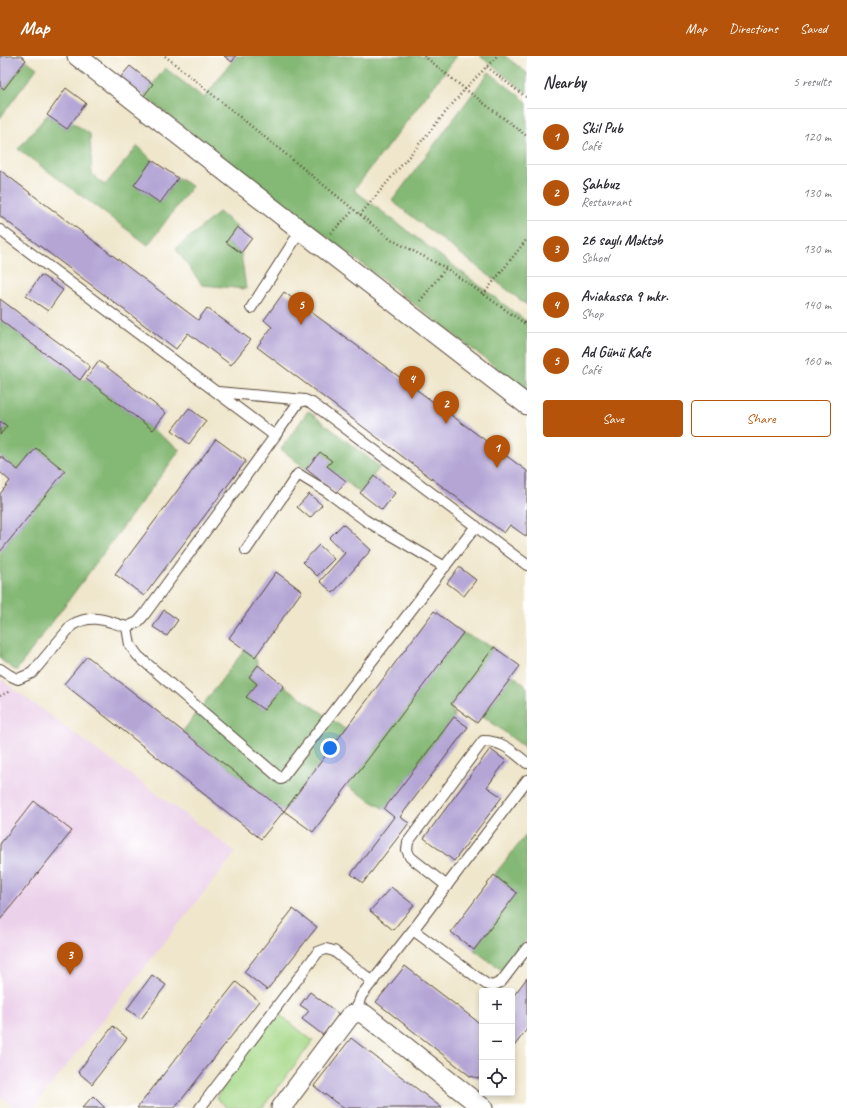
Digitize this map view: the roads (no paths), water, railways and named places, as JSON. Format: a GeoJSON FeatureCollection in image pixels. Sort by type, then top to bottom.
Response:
{"type":"FeatureCollection","features":[{"type":"Feature","properties":{"kind":"street"},"geometry":{"type":"LineString","coordinates":[[77,56],[527,404]]}},
{"type":"Feature","properties":{"kind":"street"},"geometry":{"type":"LineString","coordinates":[[281,1108],[349,1017],[356,1012],[364,1014],[483,1108]]}},
{"type":"Feature","properties":{"kind":"lane"},"geometry":{"type":"LineString","coordinates":[[0,230],[275,436]]}},
{"type":"Feature","properties":{"kind":"lane"},"geometry":{"type":"LineString","coordinates":[[251,308],[301,230]]}},
{"type":"Feature","properties":{"kind":"lane"},"geometry":{"type":"LineString","coordinates":[[216,392],[305,400],[312,403],[527,565]]}},
{"type":"Feature","properties":{"kind":"lane"},"geometry":{"type":"LineString","coordinates":[[0,669],[18,680],[32,673],[72,625],[81,620],[95,618],[127,626],[138,622],[298,403],[305,400]]}},
{"type":"Feature","properties":{"kind":"lane"},"geometry":{"type":"LineString","coordinates":[[246,550],[298,474],[326,491],[365,520],[445,566]]}},
{"type":"Feature","properties":{"kind":"lane"},"geometry":{"type":"LineString","coordinates":[[127,626],[130,645],[138,656],[281,779],[476,526]]}},
{"type":"Feature","properties":{"kind":"lane"},"geometry":{"type":"LineString","coordinates":[[447,886],[410,857],[407,850],[408,842],[483,741],[492,741],[502,744],[527,762]]}},
{"type":"Feature","properties":{"kind":"lane"},"geometry":{"type":"LineString","coordinates":[[356,1012],[361,996],[527,780]]}},
{"type":"Feature","properties":{"kind":"lane"},"geometry":{"type":"LineString","coordinates":[[413,930],[486,984],[492,986],[501,982],[527,948]]}},
{"type":"Feature","properties":{"kind":"lane"},"geometry":{"type":"LineString","coordinates":[[200,1108],[318,952],[326,949],[334,951],[373,982]]}},
{"type":"Feature","properties":{"kind":"place","name":"Ad Günü Kafe"},"geometry":{"type":"Point","coordinates":[301,325]}},
{"type":"Feature","properties":{"kind":"place","name":"Aviakassa 9 mkr."},"geometry":{"type":"Point","coordinates":[412,399]}},
{"type":"Feature","properties":{"kind":"place","name":"Şahbuz"},"geometry":{"type":"Point","coordinates":[446,424]}},
{"type":"Feature","properties":{"kind":"place","name":"Skil Pub"},"geometry":{"type":"Point","coordinates":[497,468]}},
{"type":"Feature","properties":{"kind":"place","name":"26 saylı Məktəb"},"geometry":{"type":"Point","coordinates":[70,975]}}]}
